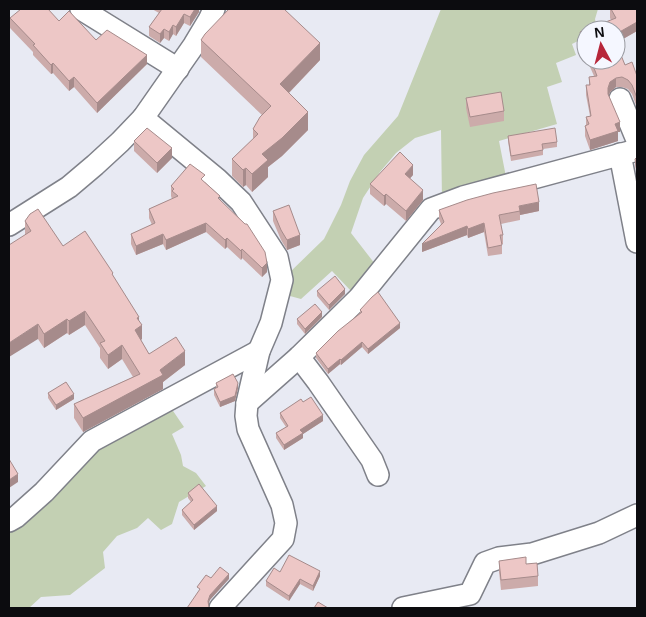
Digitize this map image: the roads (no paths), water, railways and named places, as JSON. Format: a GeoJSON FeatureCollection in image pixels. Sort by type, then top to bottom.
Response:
{"type":"FeatureCollection","features":[{"type":"Feature","properties":{"kind":"street"},"geometry":{"type":"LineString","coordinates":[[81,9],[178,69]]}},
{"type":"Feature","properties":{"kind":"street"},"geometry":{"type":"LineString","coordinates":[[9,225],[69,187],[102,159],[143,118],[178,69],[214,9]]}},
{"type":"Feature","properties":{"kind":"street"},"geometry":{"type":"LineString","coordinates":[[620,99],[637,140]]}},
{"type":"Feature","properties":{"kind":"street"},"geometry":{"type":"LineString","coordinates":[[143,118],[217,179],[241,202],[277,257],[282,280],[271,324],[259,352],[247,403],[246,416],[248,429],[282,505],[286,523],[283,539],[220,608]]}},
{"type":"Feature","properties":{"kind":"street"},"geometry":{"type":"LineString","coordinates":[[247,403],[299,357],[359,298],[431,209],[464,197],[629,152],[637,242]]}},
{"type":"Feature","properties":{"kind":"street"},"geometry":{"type":"LineString","coordinates":[[9,521],[44,492],[92,441],[259,352]]}},
{"type":"Feature","properties":{"kind":"street"},"geometry":{"type":"LineString","coordinates":[[299,357],[372,460],[378,476]]}},
{"type":"Feature","properties":{"kind":"street"},"geometry":{"type":"LineString","coordinates":[[403,608],[470,594],[485,563],[499,558],[532,554],[598,534],[637,515]]}}]}
